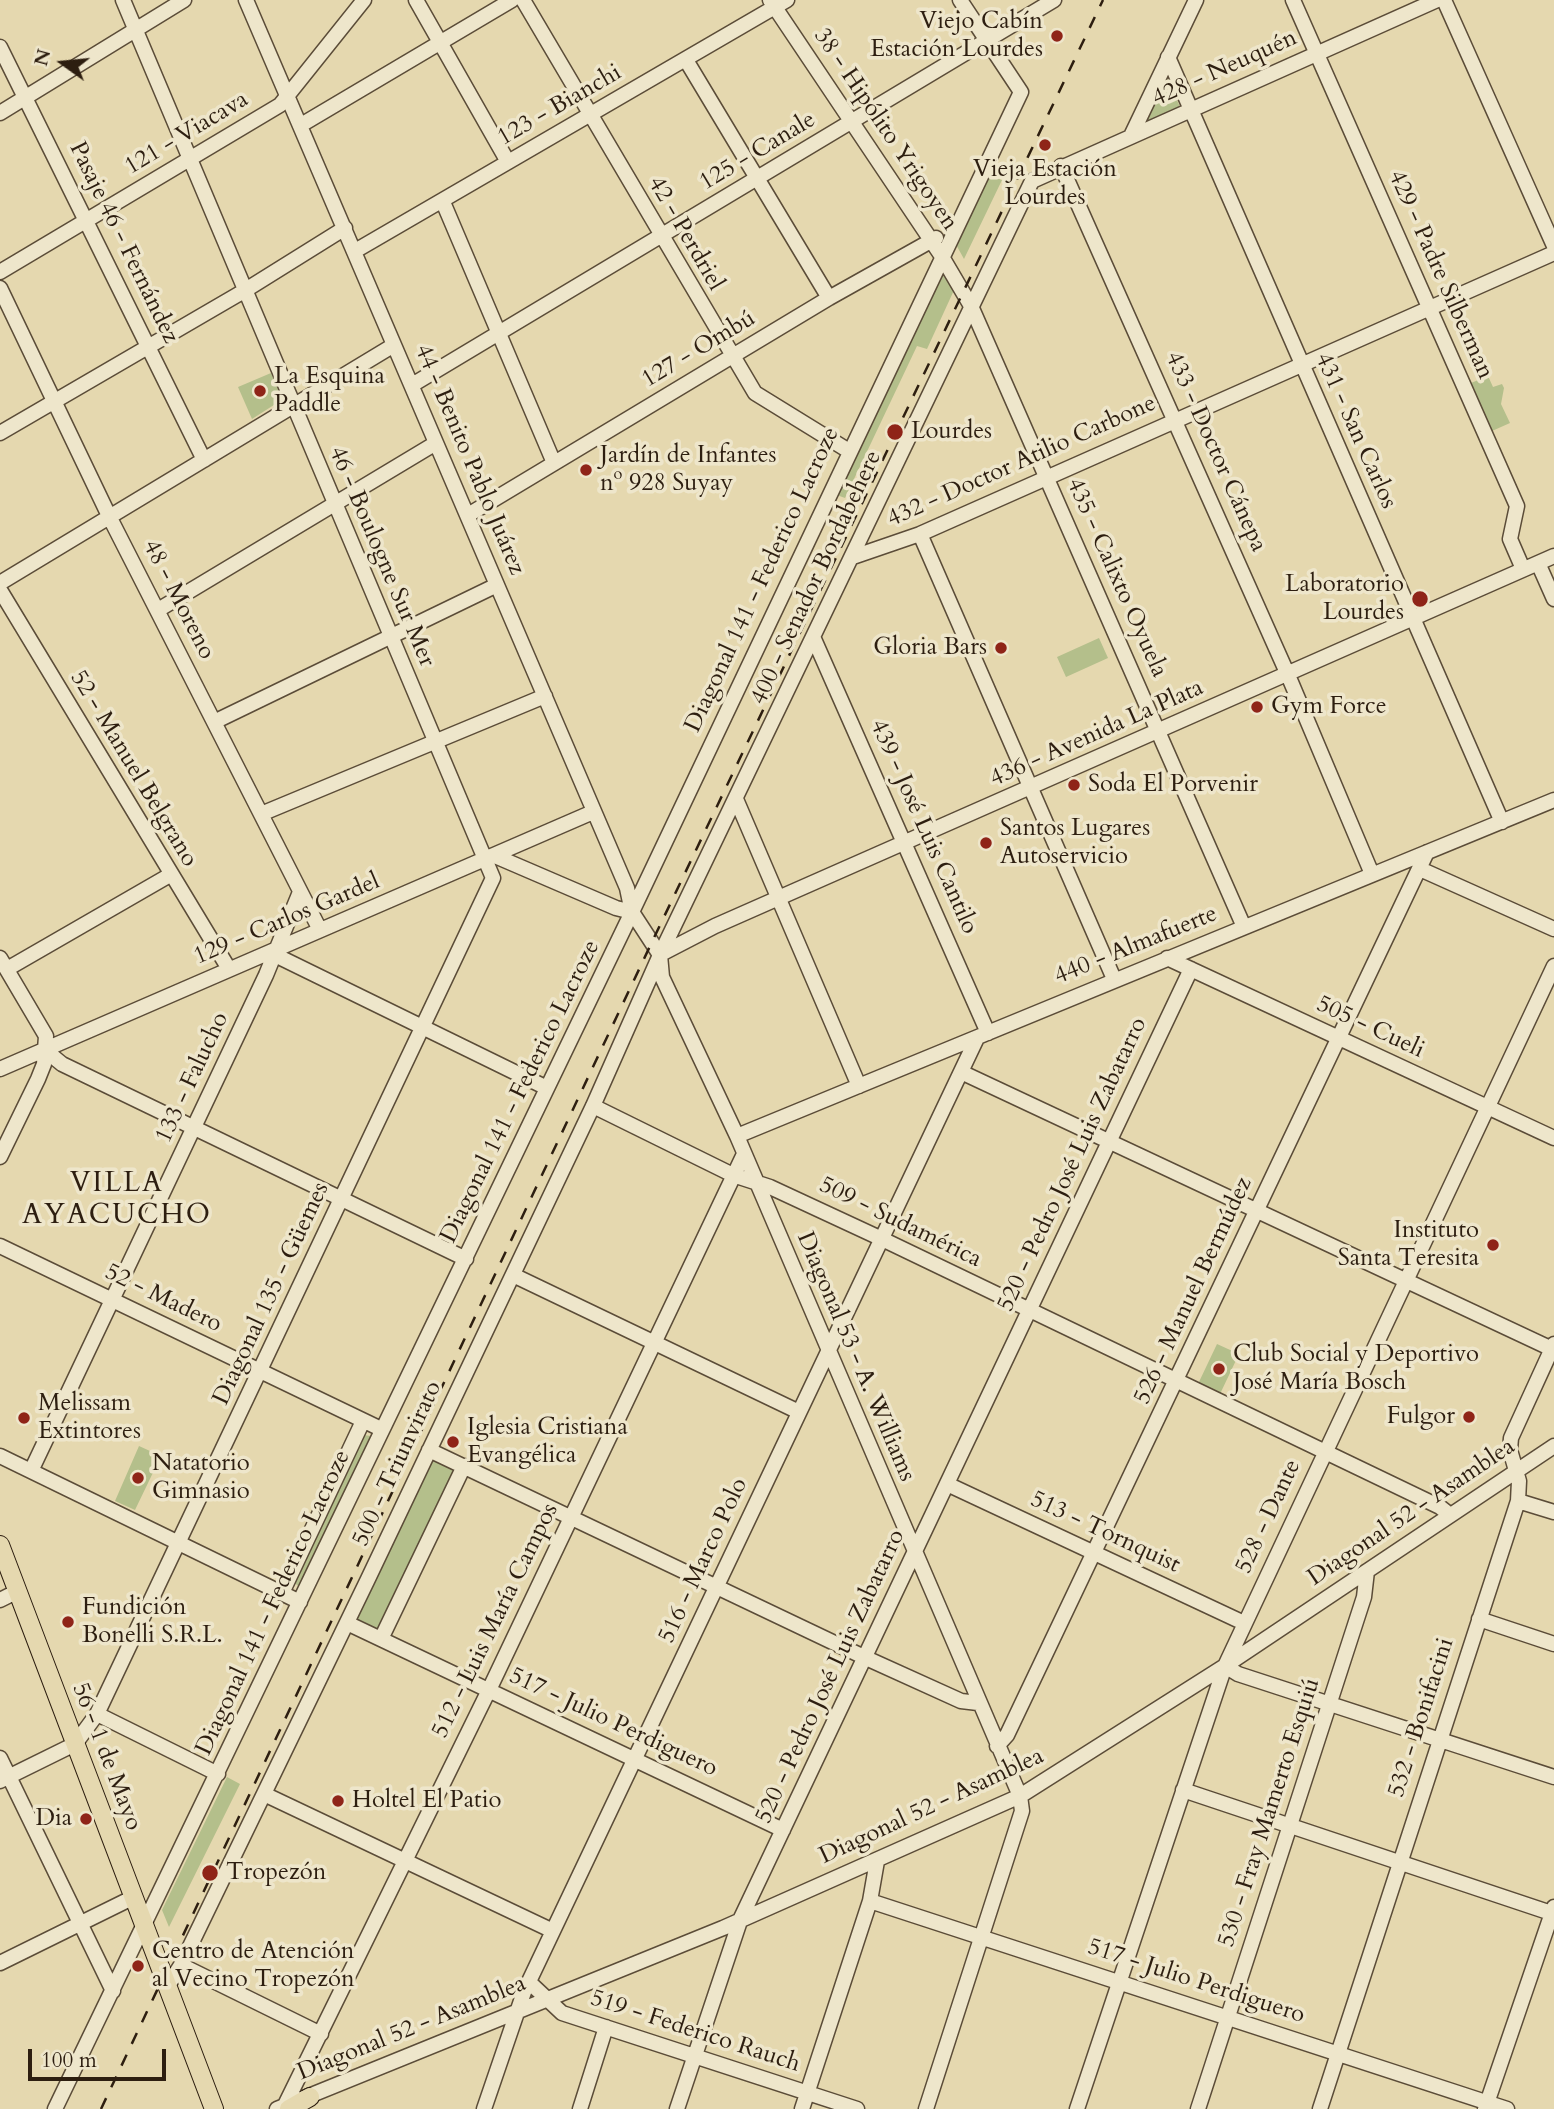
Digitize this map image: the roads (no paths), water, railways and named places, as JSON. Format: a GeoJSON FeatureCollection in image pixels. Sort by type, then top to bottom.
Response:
{"type":"FeatureCollection","features":[{"type":"Feature","properties":{"kind":"main road","name":"56 - 1 de Mayo"},"geometry":{"type":"LineString","coordinates":[[0,1545],[212,2107]]}},
{"type":"Feature","properties":{"kind":"main road"},"geometry":{"type":"LineString","coordinates":[[284,2108],[310,2097]]}},
{"type":"Feature","properties":{"kind":"street","name":"46 - Boulogne Sur Mer"},"geometry":{"type":"LineString","coordinates":[[123,0],[435,744],[490,858]]}},
{"type":"Feature","properties":{"kind":"street"},"geometry":{"type":"LineString","coordinates":[[0,113],[184,0]]}},
{"type":"Feature","properties":{"kind":"street","name":"44 - Benito Pablo Juárez"},"geometry":{"type":"LineString","coordinates":[[246,0],[627,888],[632,912],[648,938]]}},
{"type":"Feature","properties":{"kind":"street","name":"121 - Viacava"},"geometry":{"type":"LineString","coordinates":[[0,272],[190,160],[287,98],[364,0]]}},
{"type":"Feature","properties":{"kind":"street"},"geometry":{"type":"LineString","coordinates":[[416,0],[508,162]]}},
{"type":"Feature","properties":{"kind":"street"},"geometry":{"type":"LineString","coordinates":[[301,125],[512,0]]}},
{"type":"Feature","properties":{"kind":"street","name":"42 - Perdriel"},"geometry":{"type":"LineString","coordinates":[[523,0],[660,237],[758,397],[849,451]]}},
{"type":"Feature","properties":{"kind":"street"},"geometry":{"type":"LineString","coordinates":[[960,0],[987,43]]}},
{"type":"Feature","properties":{"kind":"street","name":"125 - Canale"},"geometry":{"type":"LineString","coordinates":[[412,386],[987,43],[1054,0]]}},
{"type":"Feature","properties":{"kind":"street"},"geometry":{"type":"LineString","coordinates":[[1131,136],[1196,0]]}},
{"type":"Feature","properties":{"kind":"street","name":"429 - Padre Silberman"},"geometry":{"type":"LineString","coordinates":[[1293,0],[1517,506],[1510,539],[1522,569]]}},
{"type":"Feature","properties":{"kind":"street","name":"428 - Neuquén"},"geometry":{"type":"LineString","coordinates":[[1032,181],[1437,0]]}},
{"type":"Feature","properties":{"kind":"street"},"geometry":{"type":"LineString","coordinates":[[1444,0],[1554,246]]}},
{"type":"Feature","properties":{"kind":"street","name":"123 - Bianchi"},"geometry":{"type":"LineString","coordinates":[[355,251],[685,60],[777,2]]}},
{"type":"Feature","properties":{"kind":"street","name":"38 - Hipólito Yrigoyen"},"geometry":{"type":"LineString","coordinates":[[777,2],[960,287]]}},
{"type":"Feature","properties":{"kind":"street","name":"Diagonal 141 - Federico Lacroze"},"geometry":{"type":"LineString","coordinates":[[55,2109],[218,1774],[381,1429],[466,1259],[941,255],[1021,92],[987,43]]}},
{"type":"Feature","properties":{"kind":"street","name":"Pasaje 46 - Fernández"},"geometry":{"type":"LineString","coordinates":[[0,47],[204,460]]}},
{"type":"Feature","properties":{"kind":"street","name":"431 - San Carlos"},"geometry":{"type":"LineString","coordinates":[[1168,57],[1502,822]]}},
{"type":"Feature","properties":{"kind":"street"},"geometry":{"type":"LineString","coordinates":[[685,60],[830,298]]}},
{"type":"Feature","properties":{"kind":"street","name":"433 - Doctor Cánepa"},"geometry":{"type":"LineString","coordinates":[[1061,166],[1176,419],[1372,874]]}},
{"type":"Feature","properties":{"kind":"street","name":"400 - Senador Bordabehere"},"geometry":{"type":"LineString","coordinates":[[660,955],[1032,181]]}},
{"type":"Feature","properties":{"kind":"street"},"geometry":{"type":"LineString","coordinates":[[443,202],[554,463]]}},
{"type":"Feature","properties":{"kind":"street","name":"127 - Ombú"},"geometry":{"type":"LineString","coordinates":[[468,515],[955,226]]}},
{"type":"Feature","properties":{"kind":"street"},"geometry":{"type":"LineString","coordinates":[[0,433],[244,291],[345,228]]}},
{"type":"Feature","properties":{"kind":"street","name":"432 - Doctor Atilio Carbone"},"geometry":{"type":"LineString","coordinates":[[853,557],[920,534],[1429,306],[1554,253]]}},
{"type":"Feature","properties":{"kind":"street","name":"435 - Calixto Oyuela"},"geometry":{"type":"LineString","coordinates":[[960,287],[1048,477],[1244,927]]}},
{"type":"Feature","properties":{"kind":"street","name":"48 - Moreno"},"geometry":{"type":"LineString","coordinates":[[0,288],[110,518],[320,930]]}},
{"type":"Feature","properties":{"kind":"street"},"geometry":{"type":"LineString","coordinates":[[0,583],[394,345]]}},
{"type":"Feature","properties":{"kind":"street"},"geometry":{"type":"LineString","coordinates":[[158,610],[436,443]]}},
{"type":"Feature","properties":{"kind":"street"},"geometry":{"type":"LineString","coordinates":[[920,534],[1114,979]]}},
{"type":"Feature","properties":{"kind":"street","name":"436 - Avenida La Plata"},"geometry":{"type":"LineString","coordinates":[[660,955],[673,945],[778,898],[1554,556]]}},
{"type":"Feature","properties":{"kind":"street"},"geometry":{"type":"LineString","coordinates":[[1538,563],[1554,599]]}},
{"type":"Feature","properties":{"kind":"street"},"geometry":{"type":"LineString","coordinates":[[214,722],[497,585]]}},
{"type":"Feature","properties":{"kind":"street","name":"52 - Manuel Belgrano"},"geometry":{"type":"LineString","coordinates":[[0,590],[229,969]]}},
{"type":"Feature","properties":{"kind":"street","name":"439 - José Luis Cantilo"},"geometry":{"type":"LineString","coordinates":[[814,639],[904,843],[983,1035]]}},
{"type":"Feature","properties":{"kind":"street"},"geometry":{"type":"LineString","coordinates":[[261,814],[435,744],[545,696]]}},
{"type":"Feature","properties":{"kind":"street"},"geometry":{"type":"LineString","coordinates":[[736,799],[859,1086]]}},
{"type":"Feature","properties":{"kind":"street","name":"440 - Almafuerte"},"geometry":{"type":"LineString","coordinates":[[737,1136],[1554,800]]}},
{"type":"Feature","properties":{"kind":"street","name":"129 - Carlos Gardel"},"geometry":{"type":"LineString","coordinates":[[0,1069],[229,969],[276,952],[320,930],[593,812]]}},
{"type":"Feature","properties":{"kind":"street","name":"526 - Manuel Bermúdez"},"geometry":{"type":"LineString","coordinates":[[997,1746],[1007,1735],[1177,1382],[1427,852]]}},
{"type":"Feature","properties":{"kind":"street"},"geometry":{"type":"LineString","coordinates":[[490,858],[632,912]]}},
{"type":"Feature","properties":{"kind":"street","name":"Diagonal 135 - Güemes"},"geometry":{"type":"LineString","coordinates":[[75,1744],[97,1714],[491,885],[490,858]]}},
{"type":"Feature","properties":{"kind":"street"},"geometry":{"type":"LineString","coordinates":[[1420,869],[1554,929]]}},
{"type":"Feature","properties":{"kind":"street"},"geometry":{"type":"LineString","coordinates":[[0,1157],[38,1079],[46,1036],[4,964],[170,875]]}},
{"type":"Feature","properties":{"kind":"street","name":"133 - Falucho"},"geometry":{"type":"LineString","coordinates":[[31,1471],[195,1127],[276,952],[300,892]]}},
{"type":"Feature","properties":{"kind":"street","name":"Diagonal 53 - A. Williams"},"geometry":{"type":"LineString","coordinates":[[648,938],[660,955],[662,977],[737,1136],[1020,1796]]}},
{"type":"Feature","properties":{"kind":"street"},"geometry":{"type":"LineString","coordinates":[[276,952],[547,1088]]}},
{"type":"Feature","properties":{"kind":"street","name":"500 - Triunvirato"},"geometry":{"type":"LineString","coordinates":[[167,1987],[181,1965],[347,1623],[593,1106],[660,955]]}},
{"type":"Feature","properties":{"kind":"street","name":"505 - Cueli"},"geometry":{"type":"LineString","coordinates":[[1167,958],[1554,1138]]}},
{"type":"Feature","properties":{"kind":"street","name":"528 - Dante"},"geometry":{"type":"LineString","coordinates":[[1077,2109],[1225,1666],[1554,965]]}},
{"type":"Feature","properties":{"kind":"street","name":"520 - Pedro José Luis Zabatarro"},"geometry":{"type":"LineString","coordinates":[[677,2109],[741,1919],[1191,969]]}},
{"type":"Feature","properties":{"kind":"street","name":"516 - Marco Polo"},"geometry":{"type":"LineString","coordinates":[[484,2109],[529,1982],[961,1072],[983,1035]]}},
{"type":"Feature","properties":{"kind":"street"},"geometry":{"type":"LineString","coordinates":[[45,1050],[62,1064],[343,1197],[466,1259]]}},
{"type":"Feature","properties":{"kind":"street"},"geometry":{"type":"LineString","coordinates":[[961,1072],[1553,1348]]}},
{"type":"Feature","properties":{"kind":"street","name":"509 - Sudamérica"},"geometry":{"type":"LineString","coordinates":[[593,1106],[733,1175],[882,1239],[1440,1507],[1450,1515]]}},
{"type":"Feature","properties":{"kind":"street","name":"512 - Luis María Campos"},"geometry":{"type":"LineString","coordinates":[[284,2108],[489,1690],[744,1154]]}},
{"type":"Feature","properties":{"kind":"street","name":"52 - Madero"},"geometry":{"type":"LineString","coordinates":[[0,1245],[381,1429]]}},
{"type":"Feature","properties":{"kind":"street"},"geometry":{"type":"LineString","coordinates":[[513,1275],[799,1412]]}},
{"type":"Feature","properties":{"kind":"street","name":"532 - Bonifacini"},"geometry":{"type":"LineString","coordinates":[[1321,2109],[1438,1739],[1518,1501],[1519,1481],[1510,1450],[1511,1438],[1553,1348]]}},
{"type":"Feature","properties":{"kind":"street","name":"Diagonal 141 - Federico Lacroze"},"geometry":{"type":"LineString","coordinates":[[282,1593],[363,1421]]}},
{"type":"Feature","properties":{"kind":"street","name":"Diagonal 52 - Asamblea"},"geometry":{"type":"LineString","coordinates":[[310,2097],[741,1919],[1020,1796],[1225,1666],[1554,1446]]}},
{"type":"Feature","properties":{"kind":"street"},"geometry":{"type":"LineString","coordinates":[[429,1450],[866,1658],[961,1701],[978,1703]]}},
{"type":"Feature","properties":{"kind":"street"},"geometry":{"type":"LineString","coordinates":[[0,1456],[300,1601]]}},
{"type":"Feature","properties":{"kind":"street"},"geometry":{"type":"LineString","coordinates":[[381,1639],[464,1466]]}},
{"type":"Feature","properties":{"kind":"street","name":"513 - Tornquist"},"geometry":{"type":"LineString","coordinates":[[947,1484],[1244,1623]]}},
{"type":"Feature","properties":{"kind":"street"},"geometry":{"type":"LineString","coordinates":[[1518,1501],[1554,1512]]}},
{"type":"Feature","properties":{"kind":"street","name":"530 - Fray Mamerto Esquiú"},"geometry":{"type":"LineString","coordinates":[[1198,2109],[1364,1597],[1367,1571]]}},
{"type":"Feature","properties":{"kind":"street"},"geometry":{"type":"LineString","coordinates":[[0,1600],[18,1591]]}},
{"type":"Feature","properties":{"kind":"street"},"geometry":{"type":"LineString","coordinates":[[1479,1619],[1554,1644]]}},
{"type":"Feature","properties":{"kind":"street","name":"517 - Julio Perdiguero"},"geometry":{"type":"LineString","coordinates":[[347,1623],[783,1830]]}},
{"type":"Feature","properties":{"kind":"street"},"geometry":{"type":"LineString","coordinates":[[1225,1666],[1233,1672],[1554,1777]]}},
{"type":"Feature","properties":{"kind":"street"},"geometry":{"type":"LineString","coordinates":[[97,1714],[218,1774]]}},
{"type":"Feature","properties":{"kind":"street"},"geometry":{"type":"LineString","coordinates":[[5,1779],[75,1744]]}},
{"type":"Feature","properties":{"kind":"street"},"geometry":{"type":"LineString","coordinates":[[0,1758],[5,1779],[82,1922],[113,1991]]}},
{"type":"Feature","properties":{"kind":"street"},"geometry":{"type":"LineString","coordinates":[[1184,1790],[1290,1828],[1553,1911],[1486,2106]]}},
{"type":"Feature","properties":{"kind":"street"},"geometry":{"type":"LineString","coordinates":[[264,1794],[553,1931]]}},
{"type":"Feature","properties":{"kind":"street"},"geometry":{"type":"LineString","coordinates":[[926,2109],[1022,1811],[1020,1796]]}},
{"type":"Feature","properties":{"kind":"street"},"geometry":{"type":"LineString","coordinates":[[802,2109],[870,1901],[877,1861]]}},
{"type":"Feature","properties":{"kind":"street"},"geometry":{"type":"LineString","coordinates":[[0,1963],[134,1897]]}},
{"type":"Feature","properties":{"kind":"street","name":"517 - Julio Perdiguero"},"geometry":{"type":"LineString","coordinates":[[870,1901],[1228,2016],[1486,2106],[1507,2109]]}},
{"type":"Feature","properties":{"kind":"street"},"geometry":{"type":"LineString","coordinates":[[181,1965],[321,2034]]}},
{"type":"Feature","properties":{"kind":"street","name":"519 - Federico Rauch"},"geometry":{"type":"LineString","coordinates":[[529,1982],[562,2013],[857,2109]]}},
{"type":"Feature","properties":{"kind":"street"},"geometry":{"type":"LineString","coordinates":[[580,2109],[606,2027]]}},
{"type":"Feature","properties":{"kind":"railway"},"geometry":{"type":"LineString","coordinates":[[101,2109],[651,944],[1103,0]]}},
{"type":"Feature","properties":{"kind":"place","name":"Viejo Cabín Estación Lourdes"},"geometry":{"type":"Point","coordinates":[1057,36]}},
{"type":"Feature","properties":{"kind":"place","name":"Vieja Estación Lourdes"},"geometry":{"type":"Point","coordinates":[1045,145]}},
{"type":"Feature","properties":{"kind":"place","name":"La Esquina Paddle"},"geometry":{"type":"Point","coordinates":[260,391]}},
{"type":"Feature","properties":{"kind":"place","name":"Lourdes"},"geometry":{"type":"Point","coordinates":[895,432]}},
{"type":"Feature","properties":{"kind":"place","name":"Jardín de Infantes nº 928 Suyay"},"geometry":{"type":"Point","coordinates":[586,470]}},
{"type":"Feature","properties":{"kind":"place","name":"Laboratorio Lourdes"},"geometry":{"type":"Point","coordinates":[1420,599]}},
{"type":"Feature","properties":{"kind":"place","name":"Gloria Bars"},"geometry":{"type":"Point","coordinates":[1001,648]}},
{"type":"Feature","properties":{"kind":"place","name":"Gym Force"},"geometry":{"type":"Point","coordinates":[1257,707]}},
{"type":"Feature","properties":{"kind":"place","name":"Soda El Porvenir"},"geometry":{"type":"Point","coordinates":[1074,785]}},
{"type":"Feature","properties":{"kind":"place","name":"Santos Lugares Autoservicio"},"geometry":{"type":"Point","coordinates":[986,843]}},
{"type":"Feature","properties":{"kind":"place","name":"Instituto Santa Teresita"},"geometry":{"type":"Point","coordinates":[1493,1245]}},
{"type":"Feature","properties":{"kind":"place","name":"Club Social y Deportivo José María Bosch"},"geometry":{"type":"Point","coordinates":[1219,1369]}},
{"type":"Feature","properties":{"kind":"place","name":"Fulgor"},"geometry":{"type":"Point","coordinates":[1469,1417]}},
{"type":"Feature","properties":{"kind":"place","name":"Melissam Extintores"},"geometry":{"type":"Point","coordinates":[24,1418]}},
{"type":"Feature","properties":{"kind":"place","name":"Iglesia Cristiana Evangélica"},"geometry":{"type":"Point","coordinates":[453,1442]}},
{"type":"Feature","properties":{"kind":"place","name":"Natatorio Gimnasio"},"geometry":{"type":"Point","coordinates":[138,1478]}},
{"type":"Feature","properties":{"kind":"place","name":"Fundición Bonelli S.R.L."},"geometry":{"type":"Point","coordinates":[68,1622]}},
{"type":"Feature","properties":{"kind":"place","name":"Holtel El Patio"},"geometry":{"type":"Point","coordinates":[338,1801]}},
{"type":"Feature","properties":{"kind":"place","name":"Dia"},"geometry":{"type":"Point","coordinates":[86,1819]}},
{"type":"Feature","properties":{"kind":"place","name":"Tropezón"},"geometry":{"type":"Point","coordinates":[210,1873]}},
{"type":"Feature","properties":{"kind":"place","name":"Centro de Atención al Vecino Tropezón"},"geometry":{"type":"Point","coordinates":[138,1966]}},
{"type":"Feature","properties":{"kind":"district","name":"VILLA AYACUCHO"},"geometry":{"type":"Point","coordinates":[117,1201]}}]}
